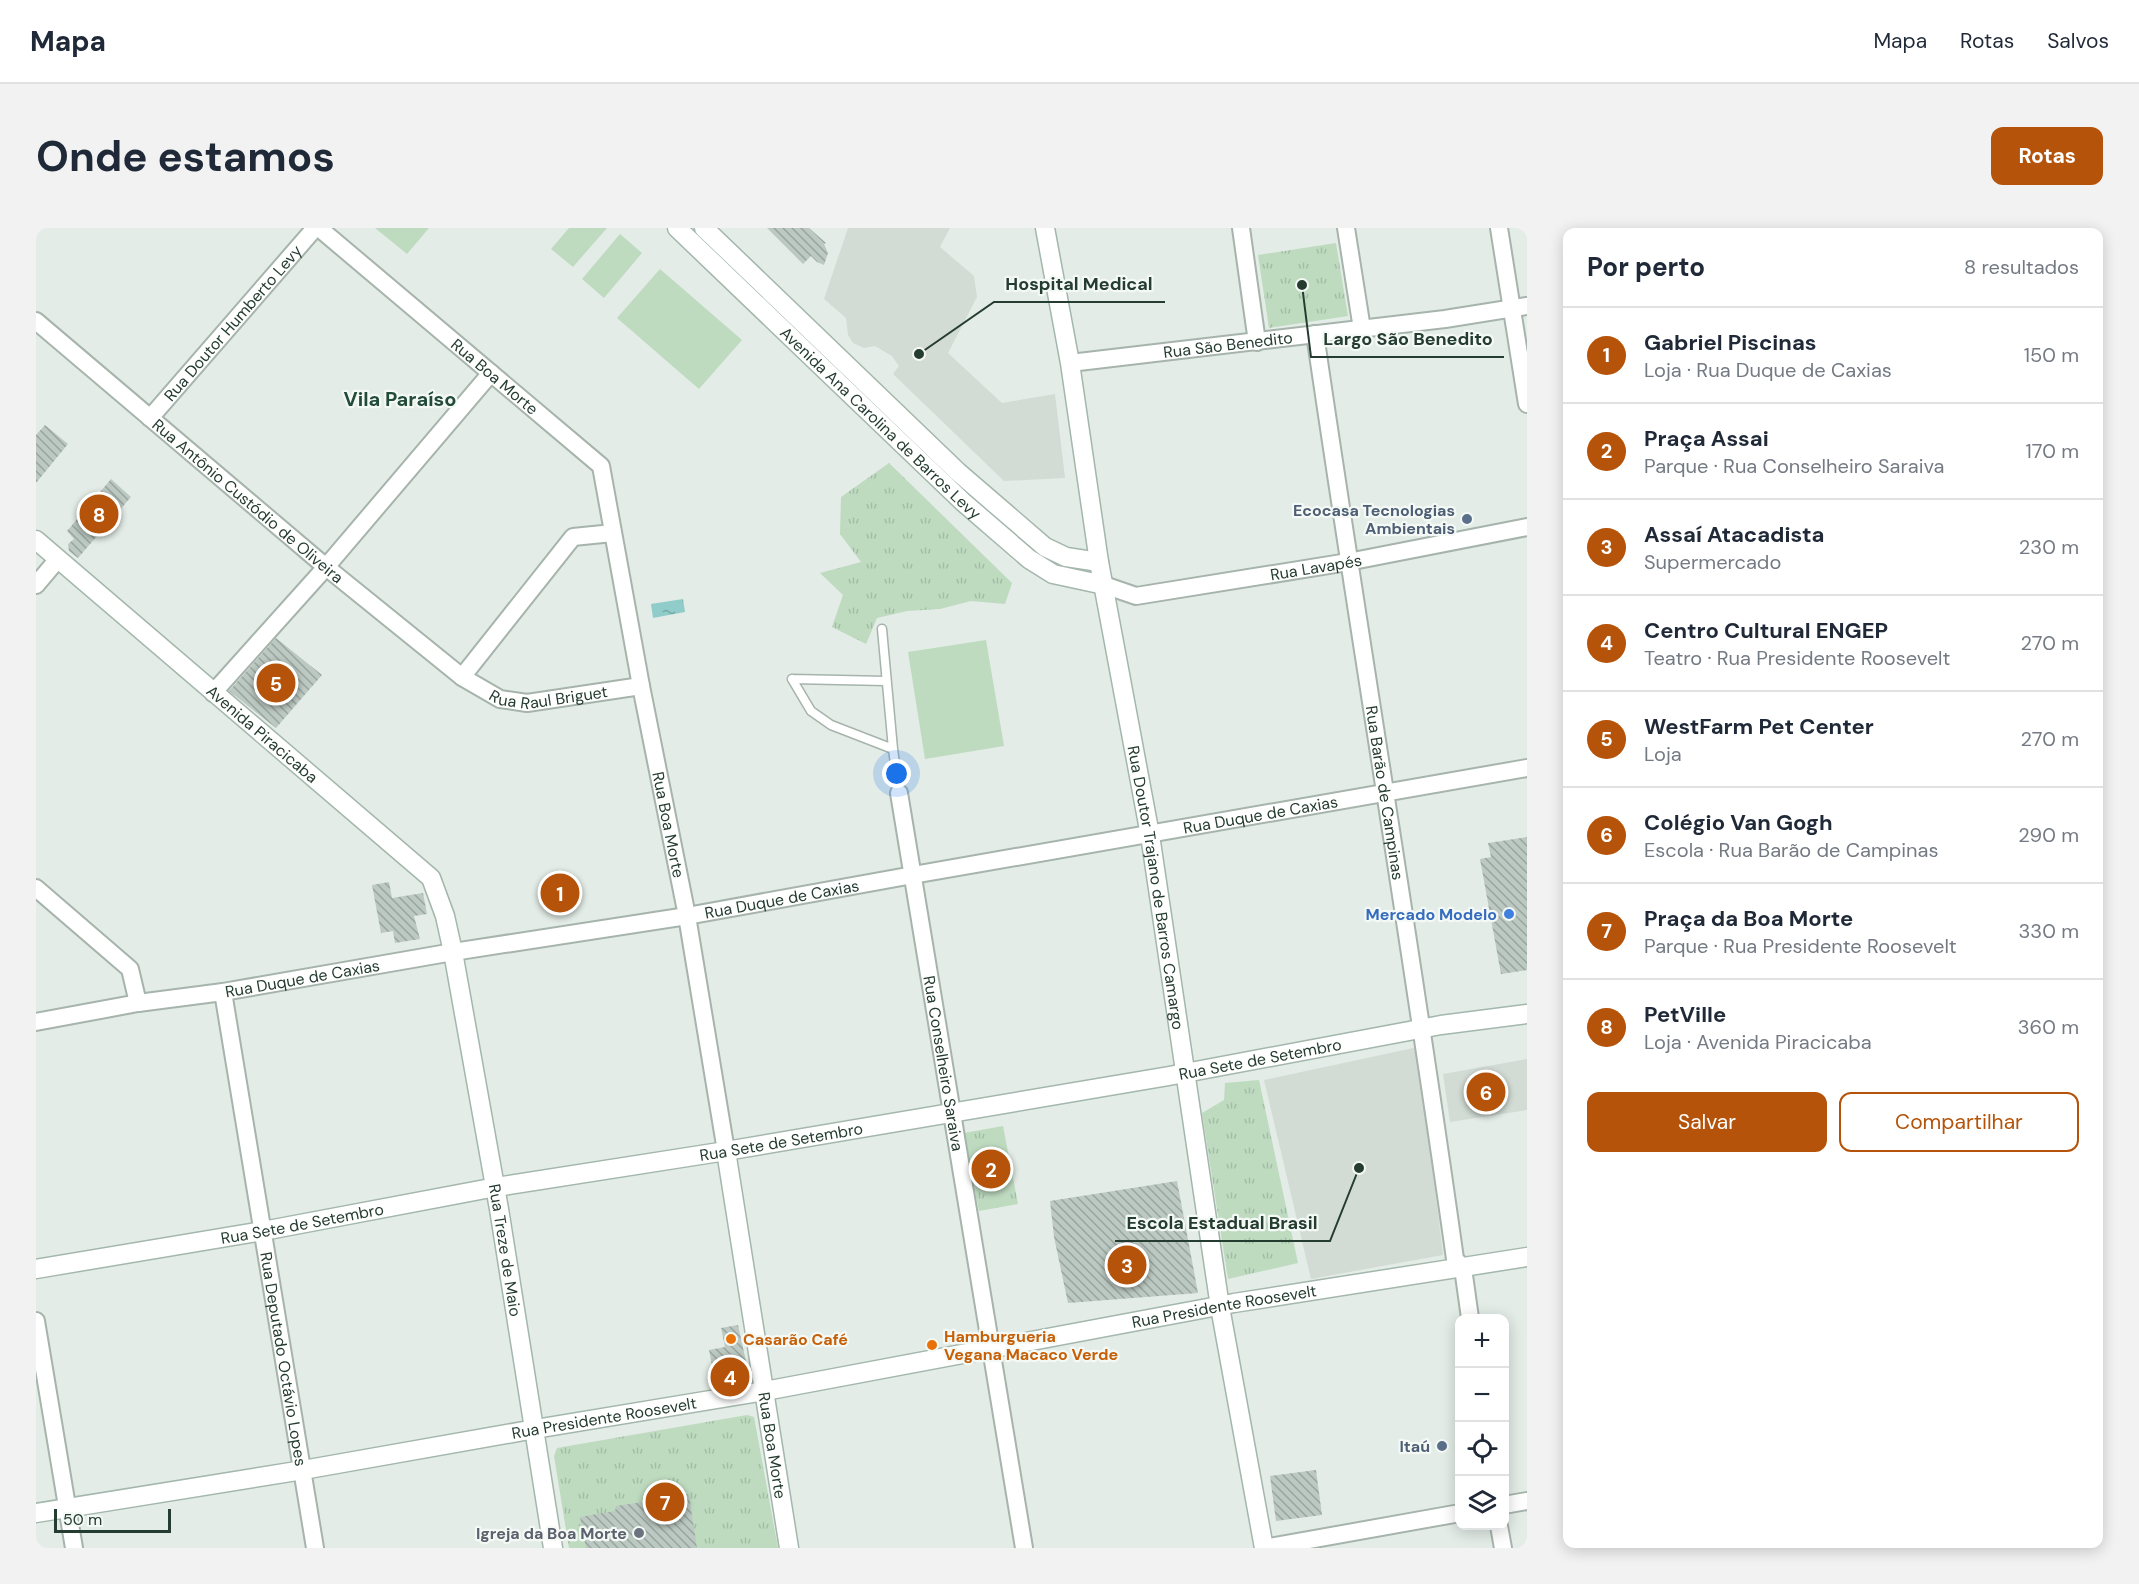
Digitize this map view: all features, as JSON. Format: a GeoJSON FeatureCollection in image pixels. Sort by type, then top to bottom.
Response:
{"type":"FeatureCollection","features":[{"type":"Feature","properties":{"kind":"main road","name":"Avenida Ana Carolina de Barros Levy"},"geometry":{"type":"LineString","coordinates":[[677,228],[963,502],[1029,559],[1053,574],[1104,585]]}},
{"type":"Feature","properties":{"kind":"main road","name":"Avenida Ana Carolina de Barros Levy"},"geometry":{"type":"LineString","coordinates":[[704,228],[958,472],[1027,532],[1045,547],[1066,557],[1099,562]]}},
{"type":"Feature","properties":{"kind":"main road","name":"Rua Doutor Trajano de Barros Camargo"},"geometry":{"type":"LineString","coordinates":[[1046,228],[1070,363],[1099,562],[1150,835],[1220,1307],[1264,1548]]}},
{"type":"Feature","properties":{"kind":"main road","name":"Avenida Piracicaba"},"geometry":{"type":"LineString","coordinates":[[36,540],[431,878],[445,916],[453,952]]}},
{"type":"Feature","properties":{"kind":"main road","name":"Rua Treze de Maio"},"geometry":{"type":"LineString","coordinates":[[453,952],[495,1187],[553,1548]]}},
{"type":"Feature","properties":{"kind":"main road","name":"Rua Sete de Setembro"},"geometry":{"type":"LineString","coordinates":[[36,1269],[263,1231],[495,1187],[726,1151],[1186,1073],[1441,1025],[1527,1014]]}},
{"type":"Feature","properties":{"kind":"main road","name":"Rua Boa Morte"},"geometry":{"type":"LineString","coordinates":[[726,1151],[789,1548]]}},
{"type":"Feature","properties":{"kind":"main road","name":"Rua Presidente Roosevelt"},"geometry":{"type":"LineString","coordinates":[[36,1513],[765,1391],[1234,1303],[1527,1257]]}},
{"type":"Feature","properties":{"kind":"street","name":"Rua Boa Morte"},"geometry":{"type":"LineString","coordinates":[[317,228],[601,466],[640,686],[687,916],[726,1151]]}},
{"type":"Feature","properties":{"kind":"street","name":"Rua Doutor Humberto Levy"},"geometry":{"type":"LineString","coordinates":[[150,418],[317,228]]}},
{"type":"Feature","properties":{"kind":"street"},"geometry":{"type":"LineString","coordinates":[[1241,228],[1257,342]]}},
{"type":"Feature","properties":{"kind":"street"},"geometry":{"type":"LineString","coordinates":[[1346,228],[1362,329]]}},
{"type":"Feature","properties":{"kind":"street"},"geometry":{"type":"LineString","coordinates":[[1499,228],[1519,307],[1527,404]]}},
{"type":"Feature","properties":{"kind":"street","name":"Rua São Benedito"},"geometry":{"type":"LineString","coordinates":[[1070,363],[1362,329],[1519,307]]}},
{"type":"Feature","properties":{"kind":"street","name":"Rua Antônio Custódio de Oliveira"},"geometry":{"type":"LineString","coordinates":[[36,321],[326,567],[462,677]]}},
{"type":"Feature","properties":{"kind":"street","name":"Rua Barão de Campinas"},"geometry":{"type":"LineString","coordinates":[[1315,334],[1348,562],[1423,1030],[1455,1259],[1463,1268],[1469,1314]]}},
{"type":"Feature","properties":{"kind":"street"},"geometry":{"type":"LineString","coordinates":[[213,693],[326,567],[491,373]]}},
{"type":"Feature","properties":{"kind":"street","name":"Rua Lavapés"},"geometry":{"type":"LineString","coordinates":[[1104,585],[1136,596],[1348,562],[1527,527]]}},
{"type":"Feature","properties":{"kind":"street"},"geometry":{"type":"LineString","coordinates":[[462,677],[573,537],[613,532]]}},
{"type":"Feature","properties":{"kind":"street"},"geometry":{"type":"LineString","coordinates":[[36,585],[58,559]]}},
{"type":"Feature","properties":{"kind":"street","name":"Rua Raul Briguet"},"geometry":{"type":"LineString","coordinates":[[462,677],[500,699],[527,703],[640,686]]}},
{"type":"Feature","properties":{"kind":"street","name":"Rua Duque de Caxias"},"geometry":{"type":"LineString","coordinates":[[36,1022],[138,1003],[223,992],[453,952],[687,916],[913,874],[1150,835],[1527,768]]}},
{"type":"Feature","properties":{"kind":"street","name":"Rua Conselheiro Saraiva"},"geometry":{"type":"LineString","coordinates":[[899,793],[1024,1548]]}},
{"type":"Feature","properties":{"kind":"street"},"geometry":{"type":"LineString","coordinates":[[36,888],[130,969],[138,1003]]}},
{"type":"Feature","properties":{"kind":"street","name":"Rua Deputado Octávio Lopes"},"geometry":{"type":"LineString","coordinates":[[223,992],[315,1548]]}},
{"type":"Feature","properties":{"kind":"street"},"geometry":{"type":"LineString","coordinates":[[36,1321],[74,1548]]}},
{"type":"Feature","properties":{"kind":"street"},"geometry":{"type":"LineString","coordinates":[[1509,1504],[1527,1501]]}},
{"type":"Feature","properties":{"kind":"street"},"geometry":{"type":"LineString","coordinates":[[1264,1548],[1455,1514]]}},
{"type":"Feature","properties":{"kind":"street"},"geometry":{"type":"LineString","coordinates":[[1500,1530],[1503,1548]]}},
{"type":"Feature","properties":{"kind":"lane"},"geometry":{"type":"LineString","coordinates":[[882,629],[899,793]]}},
{"type":"Feature","properties":{"kind":"lane"},"geometry":{"type":"LineString","coordinates":[[886,681],[792,679],[811,711],[831,725],[893,749]]}},
{"type":"Feature","properties":{"kind":"shaded area"},"geometry":{"type":"Polygon","coordinates":[[[848,228],[950,228],[940,247],[974,276],[977,297],[948,353],[1002,403],[1055,394],[1065,478],[1004,481],[893,374],[899,366],[892,356],[875,346],[864,348],[853,343],[848,335],[846,318],[824,299],[848,228]]]}},
{"type":"Feature","properties":{"kind":"shaded area"},"geometry":{"type":"Polygon","coordinates":[[[1418,1047],[1443,1255],[1311,1279],[1264,1080],[1418,1047]]]}},
{"type":"Feature","properties":{"kind":"shaded area"},"geometry":{"type":"Polygon","coordinates":[[[1527,1059],[1527,1110],[1450,1122],[1443,1074],[1527,1059]]]}},
{"type":"Feature","properties":{"kind":"green space"},"geometry":{"type":"Polygon","coordinates":[[[375,228],[429,228],[407,254],[375,228]]]}},
{"type":"Feature","properties":{"kind":"green space"},"geometry":{"type":"Polygon","coordinates":[[[569,228],[607,228],[573,267],[551,249],[569,228]]]}},
{"type":"Feature","properties":{"kind":"green space"},"geometry":{"type":"Polygon","coordinates":[[[620,234],[642,253],[604,298],[582,279],[620,234]]]}},
{"type":"Feature","properties":{"kind":"green space"},"geometry":{"type":"Polygon","coordinates":[[[1336,243],[1348,316],[1269,328],[1258,255],[1336,243]]]}},
{"type":"Feature","properties":{"kind":"green space"},"geometry":{"type":"Polygon","coordinates":[[[660,269],[742,340],[699,389],[617,318],[660,269]]]}},
{"type":"Feature","properties":{"kind":"green space"},"geometry":{"type":"Polygon","coordinates":[[[889,463],[1012,583],[1005,604],[971,601],[940,609],[907,611],[877,618],[866,644],[832,627],[843,595],[820,573],[861,562],[840,534],[841,497],[889,463]]]}},
{"type":"Feature","properties":{"kind":"green space"},"geometry":{"type":"Polygon","coordinates":[[[986,640],[1004,746],[925,759],[908,652],[986,640]]]}},
{"type":"Feature","properties":{"kind":"green space"},"geometry":{"type":"Polygon","coordinates":[[[1259,1080],[1298,1263],[1228,1279],[1202,1113],[1224,1100],[1225,1083],[1259,1080]]]}},
{"type":"Feature","properties":{"kind":"green space"},"geometry":{"type":"Polygon","coordinates":[[[1003,1126],[1018,1204],[979,1211],[964,1133],[1003,1126]]]}},
{"type":"Feature","properties":{"kind":"green space"},"geometry":{"type":"Polygon","coordinates":[[[747,1415],[754,1417],[778,1548],[569,1548],[554,1456],[557,1448],[747,1415]]]}},
{"type":"Feature","properties":{"kind":"water"},"geometry":{"type":"Polygon","coordinates":[[[683,599],[685,612],[653,618],[651,604],[683,599]]]}},
{"type":"Feature","properties":{"kind":"building"},"geometry":{"type":"Polygon","coordinates":[[[767,228],[809,228],[826,243],[824,244],[828,253],[824,265],[811,256],[803,264],[767,228]]]}},
{"type":"Feature","properties":{"kind":"building"},"geometry":{"type":"Polygon","coordinates":[[[45,425],[68,444],[36,483],[36,435],[45,425]]]}},
{"type":"Feature","properties":{"kind":"building"},"geometry":{"type":"Polygon","coordinates":[[[111,479],[131,497],[78,558],[69,551],[68,544],[74,539],[67,531],[111,479]]]}},
{"type":"Feature","properties":{"kind":"building"},"geometry":{"type":"Polygon","coordinates":[[[276,638],[322,675],[276,728],[229,691],[276,638]]]}},
{"type":"Feature","properties":{"kind":"building","name":"Mercado Modelo"},"geometry":{"type":"Polygon","coordinates":[[[1527,837],[1527,970],[1501,974],[1480,859],[1491,857],[1488,843],[1527,837]]]}},
{"type":"Feature","properties":{"kind":"building"},"geometry":{"type":"Polygon","coordinates":[[[389,882],[392,898],[423,893],[427,914],[414,916],[420,939],[395,943],[393,931],[381,933],[372,885],[389,882]]]}},
{"type":"Feature","properties":{"kind":"building"},"geometry":{"type":"Polygon","coordinates":[[[1177,1181],[1198,1293],[1068,1303],[1054,1237],[1050,1201],[1177,1181]]]}},
{"type":"Feature","properties":{"kind":"building"},"geometry":{"type":"Polygon","coordinates":[[[738,1325],[750,1380],[716,1386],[709,1350],[725,1347],[721,1328],[738,1325]]]}},
{"type":"Feature","properties":{"kind":"building"},"geometry":{"type":"Polygon","coordinates":[[[1316,1470],[1322,1515],[1276,1521],[1270,1476],[1316,1470]]]}},
{"type":"Feature","properties":{"kind":"building","name":"Igreja da Boa Morte"},"geometry":{"type":"Polygon","coordinates":[[[689,1495],[697,1548],[586,1548],[580,1517],[615,1511],[616,1506],[689,1495]]]}},
{"type":"Feature","properties":{"kind":"place","name":"Largo São Benedito"},"geometry":{"type":"Point","coordinates":[1302,285]}},
{"type":"Feature","properties":{"kind":"place","name":"Hospital Medical"},"geometry":{"type":"Point","coordinates":[919,354]}},
{"type":"Feature","properties":{"kind":"place","name":"PetVille"},"geometry":{"type":"Point","coordinates":[99,514]}},
{"type":"Feature","properties":{"kind":"place","name":"Ecocasa Tecnologias Ambientais"},"geometry":{"type":"Point","coordinates":[1467,519]}},
{"type":"Feature","properties":{"kind":"place","name":"WestFarm Pet Center"},"geometry":{"type":"Point","coordinates":[276,683]}},
{"type":"Feature","properties":{"kind":"place","name":"Gabriel Piscinas"},"geometry":{"type":"Point","coordinates":[560,893]}},
{"type":"Feature","properties":{"kind":"place","name":"Mercado Modelo"},"geometry":{"type":"Point","coordinates":[1509,914]}},
{"type":"Feature","properties":{"kind":"place","name":"Colégio Van Gogh"},"geometry":{"type":"Point","coordinates":[1486,1092]}},
{"type":"Feature","properties":{"kind":"place","name":"Escola Estadual Brasil"},"geometry":{"type":"Point","coordinates":[1359,1168]}},
{"type":"Feature","properties":{"kind":"place","name":"Praça Assai"},"geometry":{"type":"Point","coordinates":[991,1169]}},
{"type":"Feature","properties":{"kind":"place","name":"Assaí Atacadista"},"geometry":{"type":"Point","coordinates":[1127,1265]}},
{"type":"Feature","properties":{"kind":"place","name":"Casarão Café"},"geometry":{"type":"Point","coordinates":[731,1339]}},
{"type":"Feature","properties":{"kind":"place","name":"Hamburgueria Vegana Macaco Verde"},"geometry":{"type":"Point","coordinates":[932,1345]}},
{"type":"Feature","properties":{"kind":"place","name":"Centro Cultural ENGEP"},"geometry":{"type":"Point","coordinates":[730,1377]}},
{"type":"Feature","properties":{"kind":"place","name":"Itaú"},"geometry":{"type":"Point","coordinates":[1442,1446]}},
{"type":"Feature","properties":{"kind":"place","name":"Praça da Boa Morte"},"geometry":{"type":"Point","coordinates":[665,1502]}},
{"type":"Feature","properties":{"kind":"place","name":"Igreja da Boa Morte"},"geometry":{"type":"Point","coordinates":[639,1533]}},
{"type":"Feature","properties":{"kind":"district","name":"Vila Paraíso"},"geometry":{"type":"Point","coordinates":[400,399]}}]}
